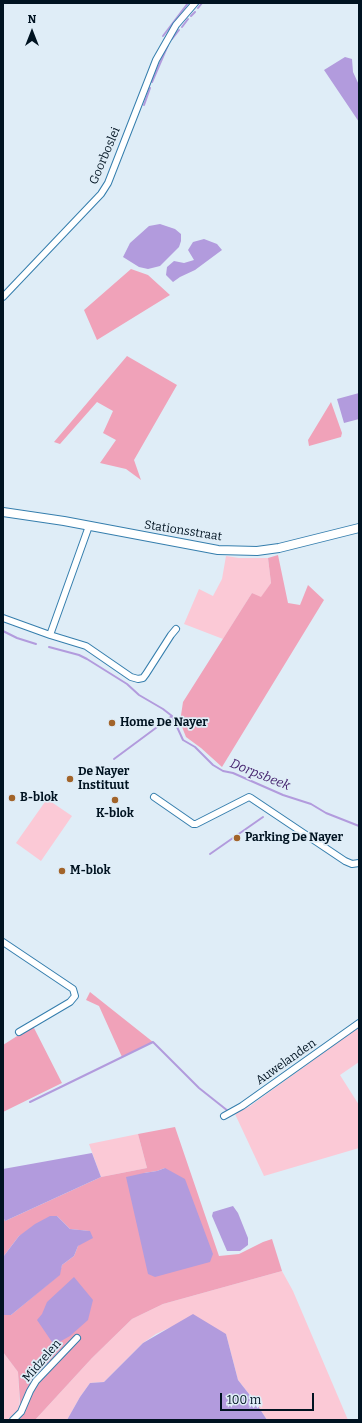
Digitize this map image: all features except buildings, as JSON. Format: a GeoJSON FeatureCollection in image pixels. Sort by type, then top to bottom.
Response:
{"type":"FeatureCollection","features":[{"type":"Feature","properties":{"kind":"street","name":"Goorboslei"},"geometry":{"type":"LineString","coordinates":[[3,297],[105,188],[156,60],[176,25],[195,3]]}},
{"type":"Feature","properties":{"kind":"street","name":"Stationsstraat"},"geometry":{"type":"LineString","coordinates":[[3,512],[218,550],[257,551],[279,548],[359,528]]}},
{"type":"Feature","properties":{"kind":"street"},"geometry":{"type":"LineString","coordinates":[[50,636],[89,526]]}},
{"type":"Feature","properties":{"kind":"street"},"geometry":{"type":"LineString","coordinates":[[3,618],[50,636],[86,646],[131,677],[138,679],[143,678],[176,629]]}},
{"type":"Feature","properties":{"kind":"street"},"geometry":{"type":"LineString","coordinates":[[154,797],[192,824],[196,824],[249,797],[345,861],[352,864],[359,863]]}},
{"type":"Feature","properties":{"kind":"street"},"geometry":{"type":"LineString","coordinates":[[3,942],[73,989],[75,996],[70,1002],[19,1032]]}},
{"type":"Feature","properties":{"kind":"street","name":"Auwelanden"},"geometry":{"type":"LineString","coordinates":[[224,1116],[242,1106],[359,1023]]}},
{"type":"Feature","properties":{"kind":"street","name":"Midzelen"},"geometry":{"type":"LineString","coordinates":[[13,1420],[21,1412],[30,1390],[36,1381],[77,1338]]}},
{"type":"Feature","properties":{"kind":"shaded area"},"geometry":{"type":"Polygon","coordinates":[[[345,57],[352,59],[353,72],[359,85],[359,122],[324,70],[345,57]]]}},
{"type":"Feature","properties":{"kind":"shaded area"},"geometry":{"type":"Polygon","coordinates":[[[160,224],[175,229],[181,234],[181,241],[179,247],[160,266],[148,269],[139,267],[123,257],[130,243],[149,226],[160,224]]]}},
{"type":"Feature","properties":{"kind":"shaded area"},"geometry":{"type":"Polygon","coordinates":[[[204,239],[217,244],[222,250],[195,270],[173,282],[166,275],[167,267],[174,261],[184,263],[194,260],[188,250],[193,242],[204,239]]]}},
{"type":"Feature","properties":{"kind":"shaded area"},"geometry":{"type":"Polygon","coordinates":[[[131,269],[148,275],[170,295],[97,340],[84,310],[131,269]]]}},
{"type":"Feature","properties":{"kind":"shaded area"},"geometry":{"type":"Polygon","coordinates":[[[127,356],[177,385],[134,460],[141,480],[126,469],[100,463],[116,440],[103,433],[113,411],[97,402],[60,444],[54,442],[127,356]]]}},
{"type":"Feature","properties":{"kind":"shaded area"},"geometry":{"type":"Polygon","coordinates":[[[359,393],[359,419],[344,423],[337,399],[359,393]]]}},
{"type":"Feature","properties":{"kind":"shaded area"},"geometry":{"type":"Polygon","coordinates":[[[331,402],[342,433],[341,437],[309,446],[308,440],[331,402]]]}},
{"type":"Feature","properties":{"kind":"shaded area"},"geometry":{"type":"Polygon","coordinates":[[[278,555],[288,603],[300,605],[308,585],[324,600],[222,767],[186,737],[180,722],[183,702],[252,593],[261,597],[271,583],[268,558],[278,555]]]}},
{"type":"Feature","properties":{"kind":"shaded area"},"geometry":{"type":"Polygon","coordinates":[[[226,556],[239,558],[268,558],[271,583],[261,598],[252,593],[223,639],[184,624],[199,589],[213,596],[222,579],[226,556]]]}},
{"type":"Feature","properties":{"kind":"shaded area"},"geometry":{"type":"Polygon","coordinates":[[[47,799],[72,816],[41,861],[16,843],[47,799]]]}},
{"type":"Feature","properties":{"kind":"shaded area"},"geometry":{"type":"Polygon","coordinates":[[[90,992],[153,1042],[122,1057],[99,1006],[86,1000],[90,992]]]}},
{"type":"Feature","properties":{"kind":"shaded area"},"geometry":{"type":"Polygon","coordinates":[[[33,1026],[62,1083],[3,1112],[3,1045],[33,1026]]]}},
{"type":"Feature","properties":{"kind":"shaded area"},"geometry":{"type":"Polygon","coordinates":[[[359,1027],[359,1062],[340,1075],[359,1105],[359,1148],[264,1176],[235,1114],[250,1106],[359,1027]]]}},
{"type":"Feature","properties":{"kind":"shaded area"},"geometry":{"type":"Polygon","coordinates":[[[175,1127],[219,1256],[239,1254],[272,1239],[282,1271],[163,1304],[132,1319],[92,1358],[35,1420],[18,1420],[21,1417],[18,1372],[3,1352],[3,1315],[11,1315],[59,1275],[62,1265],[74,1256],[78,1246],[89,1231],[70,1229],[57,1216],[19,1236],[3,1257],[3,1217],[5,1221],[101,1177],[147,1168],[138,1134],[175,1127]],[[165,1168],[144,1173],[155,1277],[165,1168]]]}},
{"type":"Feature","properties":{"kind":"shaded area"},"geometry":{"type":"Polygon","coordinates":[[[138,1134],[147,1168],[101,1177],[89,1144],[138,1134]]]}},
{"type":"Feature","properties":{"kind":"shaded area"},"geometry":{"type":"Polygon","coordinates":[[[92,1153],[101,1177],[5,1221],[3,1217],[3,1169],[92,1153]]]}},
{"type":"Feature","properties":{"kind":"shaded area"},"geometry":{"type":"Polygon","coordinates":[[[165,1168],[185,1179],[213,1254],[210,1262],[155,1277],[148,1274],[126,1177],[165,1168]]]}},
{"type":"Feature","properties":{"kind":"shaded area"},"geometry":{"type":"Polygon","coordinates":[[[233,1206],[238,1213],[248,1238],[248,1245],[240,1251],[227,1251],[212,1216],[213,1212],[233,1206]]]}},
{"type":"Feature","properties":{"kind":"shaded area"},"geometry":{"type":"Polygon","coordinates":[[[50,1216],[57,1216],[70,1229],[90,1231],[93,1238],[78,1246],[74,1256],[62,1265],[60,1275],[11,1315],[3,1315],[3,1257],[19,1236],[35,1224],[50,1216]]]}},
{"type":"Feature","properties":{"kind":"shaded area"},"geometry":{"type":"Polygon","coordinates":[[[282,1271],[293,1291],[348,1420],[267,1420],[238,1380],[226,1334],[171,1327],[156,1334],[143,1343],[104,1382],[90,1383],[67,1420],[35,1420],[92,1358],[132,1319],[163,1304],[282,1271]]]}},
{"type":"Feature","properties":{"kind":"shaded area"},"geometry":{"type":"Polygon","coordinates":[[[74,1277],[93,1300],[88,1320],[70,1336],[54,1345],[37,1320],[42,1314],[47,1302],[74,1277]]]}},
{"type":"Feature","properties":{"kind":"shaded area"},"geometry":{"type":"Polygon","coordinates":[[[193,1314],[226,1334],[238,1380],[267,1420],[67,1420],[90,1383],[104,1382],[143,1343],[193,1314]]]}},
{"type":"Feature","properties":{"kind":"shaded area"},"geometry":{"type":"Polygon","coordinates":[[[3,1352],[18,1372],[20,1410],[10,1420],[3,1420],[3,1352]]]}},
{"type":"Feature","properties":{"kind":"waterway"},"geometry":{"type":"LineString","coordinates":[[163,36],[188,3]]}},
{"type":"Feature","properties":{"kind":"waterway"},"geometry":{"type":"LineString","coordinates":[[198,8],[202,3]]}},
{"type":"Feature","properties":{"kind":"waterway"},"geometry":{"type":"LineString","coordinates":[[191,16],[195,12]]}},
{"type":"Feature","properties":{"kind":"waterway"},"geometry":{"type":"LineString","coordinates":[[182,27],[188,19]]}},
{"type":"Feature","properties":{"kind":"waterway"},"geometry":{"type":"LineString","coordinates":[[172,39],[179,30]]}},
{"type":"Feature","properties":{"kind":"waterway"},"geometry":{"type":"LineString","coordinates":[[152,82],[168,45]]}},
{"type":"Feature","properties":{"kind":"waterway"},"geometry":{"type":"LineString","coordinates":[[144,105],[150,88]]}},
{"type":"Feature","properties":{"kind":"waterway","name":"Dorpsbeek"},"geometry":{"type":"LineString","coordinates":[[3,631],[17,638],[36,644]]}},
{"type":"Feature","properties":{"kind":"waterway","name":"Dorpsbeek"},"geometry":{"type":"LineString","coordinates":[[49,647],[79,655],[87,659],[127,684],[139,695],[163,709],[172,716],[183,740],[195,747],[213,765],[223,771],[233,773],[283,795],[311,804],[326,813],[359,826]]}},
{"type":"Feature","properties":{"kind":"waterway"},"geometry":{"type":"LineString","coordinates":[[114,759],[172,716]]}},
{"type":"Feature","properties":{"kind":"waterway"},"geometry":{"type":"LineString","coordinates":[[210,854],[263,817]]}},
{"type":"Feature","properties":{"kind":"waterway"},"geometry":{"type":"LineString","coordinates":[[30,1102],[153,1042],[199,1088],[228,1111]]}},
{"type":"Feature","properties":{"kind":"place","name":"Home De Nayer"},"geometry":{"type":"Point","coordinates":[112,723]}},
{"type":"Feature","properties":{"kind":"place","name":"De Nayer Instituut"},"geometry":{"type":"Point","coordinates":[70,779]}},
{"type":"Feature","properties":{"kind":"place","name":"B-blok"},"geometry":{"type":"Point","coordinates":[12,798]}},
{"type":"Feature","properties":{"kind":"place","name":"K-blok"},"geometry":{"type":"Point","coordinates":[115,800]}},
{"type":"Feature","properties":{"kind":"place","name":"Parking De Nayer"},"geometry":{"type":"Point","coordinates":[237,838]}},
{"type":"Feature","properties":{"kind":"place","name":"M-blok"},"geometry":{"type":"Point","coordinates":[62,871]}}]}
